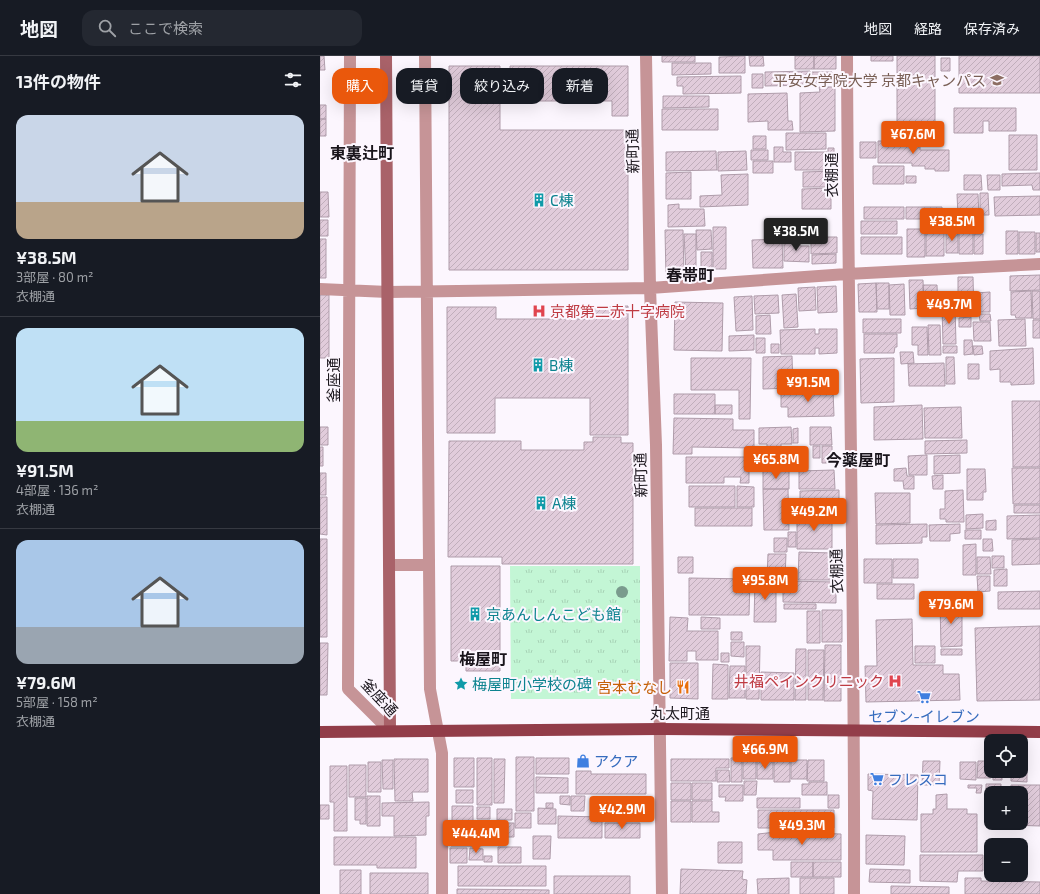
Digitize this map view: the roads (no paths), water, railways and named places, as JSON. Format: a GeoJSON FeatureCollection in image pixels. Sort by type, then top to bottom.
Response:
{"type":"FeatureCollection","features":[{"type":"Feature","properties":{"kind":"main road","name":"丸太町通"},"geometry":{"type":"LineString","coordinates":[[320,732],[660,729],[1040,732]]}},
{"type":"Feature","properties":{"kind":"street","name":"釜座通"},"geometry":{"type":"LineString","coordinates":[[350,56],[348,689],[390,731]]}},
{"type":"Feature","properties":{"kind":"street","name":"釜座通"},"geometry":{"type":"LineString","coordinates":[[386,56],[390,731]]}},
{"type":"Feature","properties":{"kind":"street"},"geometry":{"type":"LineString","coordinates":[[424,56],[430,689],[442,753],[442,894]]}},
{"type":"Feature","properties":{"kind":"street","name":"新町通"},"geometry":{"type":"LineString","coordinates":[[646,56],[650,288],[656,445],[662,894]]}},
{"type":"Feature","properties":{"kind":"street","name":"衣棚通"},"geometry":{"type":"LineString","coordinates":[[847,56],[847,274],[855,730],[854,894]]}},
{"type":"Feature","properties":{"kind":"street"},"geometry":{"type":"LineString","coordinates":[[320,289],[388,292],[650,288],[847,274],[1040,264]]}},
{"type":"Feature","properties":{"kind":"street"},"geometry":{"type":"LineString","coordinates":[[389,565],[429,565]]}},
{"type":"Feature","properties":{"kind":"place","name":"平安女学院大学 京都キャンパス"},"geometry":{"type":"Point","coordinates":[997,80]}},
{"type":"Feature","properties":{"kind":"place","name":"C棟"},"geometry":{"type":"Point","coordinates":[539,200]}},
{"type":"Feature","properties":{"kind":"place","name":"京都第二赤十字病院"},"geometry":{"type":"Point","coordinates":[539,311]}},
{"type":"Feature","properties":{"kind":"place","name":"B棟"},"geometry":{"type":"Point","coordinates":[538,365]}},
{"type":"Feature","properties":{"kind":"place","name":"A棟"},"geometry":{"type":"Point","coordinates":[541,503]}},
{"type":"Feature","properties":{"kind":"place","name":"京あんしんこども館"},"geometry":{"type":"Point","coordinates":[475,614]}},
{"type":"Feature","properties":{"kind":"place","name":"井福ペインクリニック"},"geometry":{"type":"Point","coordinates":[895,681]}},
{"type":"Feature","properties":{"kind":"place","name":"梅屋町小学校の碑"},"geometry":{"type":"Point","coordinates":[461,684]}},
{"type":"Feature","properties":{"kind":"place","name":"宮本むなし"},"geometry":{"type":"Point","coordinates":[683,687]}},
{"type":"Feature","properties":{"kind":"place","name":"セブン-イレブン"},"geometry":{"type":"Point","coordinates":[924,697]}},
{"type":"Feature","properties":{"kind":"place","name":"アクア"},"geometry":{"type":"Point","coordinates":[583,761]}},
{"type":"Feature","properties":{"kind":"place","name":"フレスコ"},"geometry":{"type":"Point","coordinates":[877,779]}},
{"type":"Feature","properties":{"kind":"district","name":"東裏辻町"},"geometry":{"type":"Point","coordinates":[362,152]}},
{"type":"Feature","properties":{"kind":"district","name":"春帯町"},"geometry":{"type":"Point","coordinates":[690,274]}},
{"type":"Feature","properties":{"kind":"district","name":"今薬屋町"},"geometry":{"type":"Point","coordinates":[858,459]}},
{"type":"Feature","properties":{"kind":"district","name":"梅屋町"},"geometry":{"type":"Point","coordinates":[483,658]}}]}
